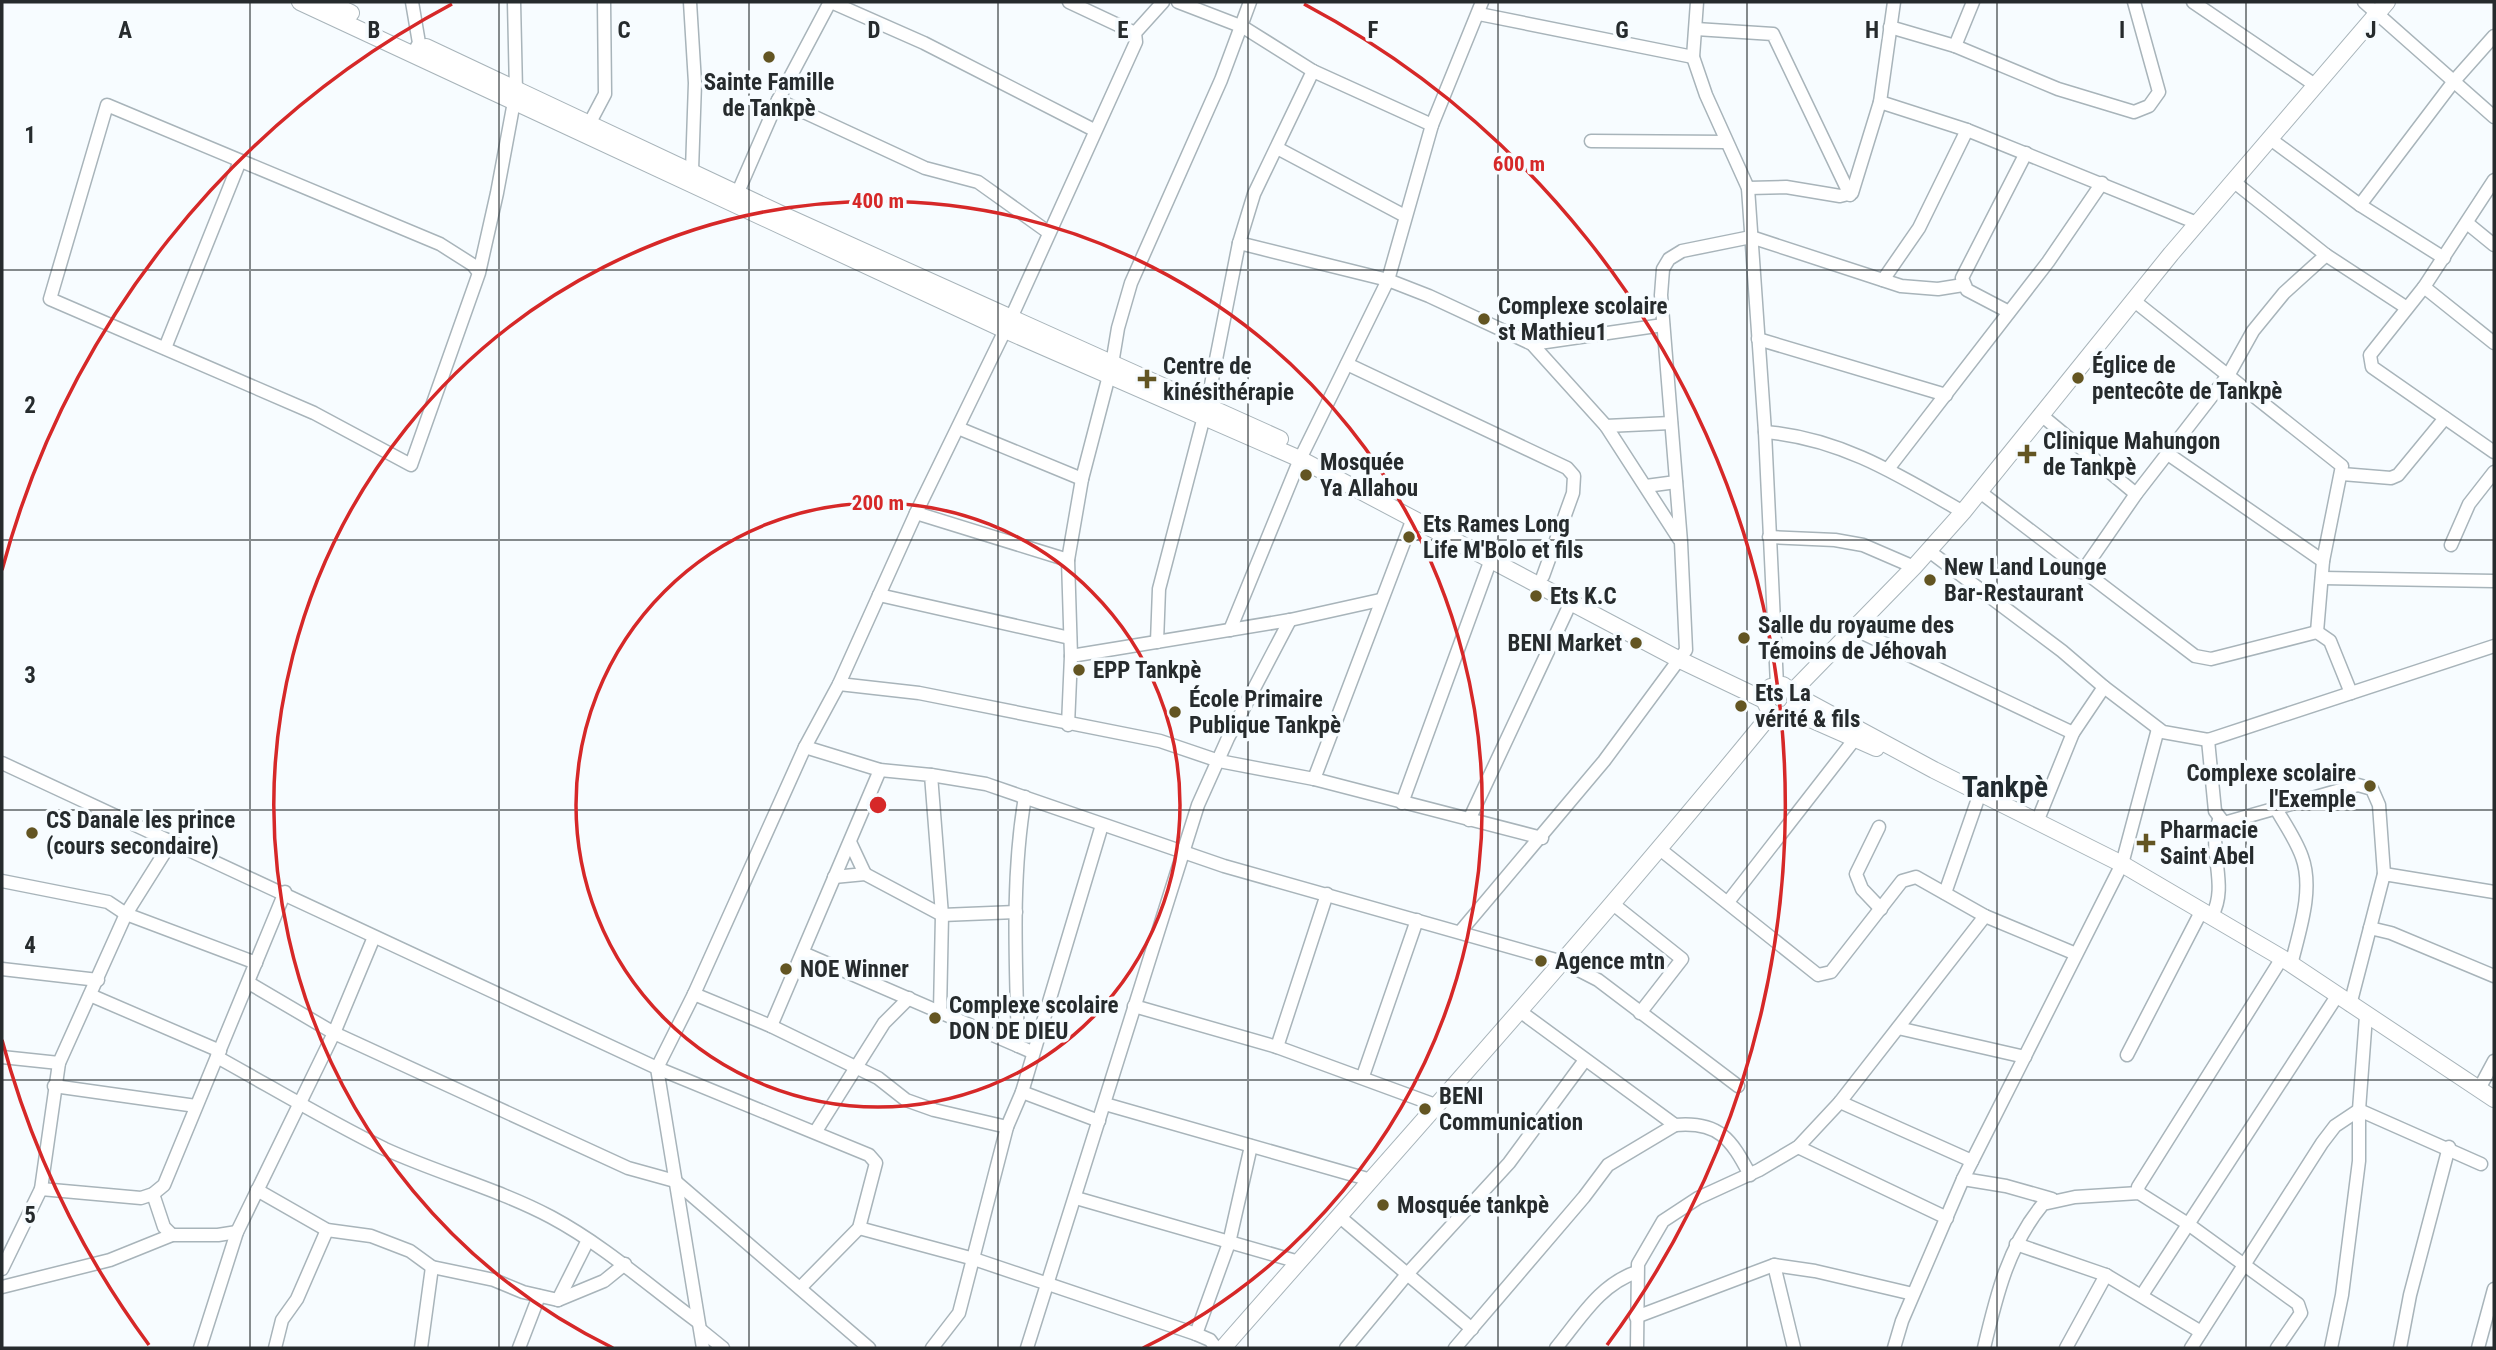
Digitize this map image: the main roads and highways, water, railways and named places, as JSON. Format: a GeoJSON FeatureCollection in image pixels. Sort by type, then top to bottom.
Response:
{"type":"FeatureCollection","features":[{"type":"Feature","properties":{"kind":"main road"},"geometry":{"type":"LineString","coordinates":[[300,2],[416,48]]}},
{"type":"Feature","properties":{"kind":"main road"},"geometry":{"type":"LineString","coordinates":[[327,2],[515,97],[1008,324],[1302,454],[1492,556],[1571,603],[1934,770],[2122,864],[2287,961],[2494,1099]]}},
{"type":"Feature","properties":{"kind":"main road"},"geometry":{"type":"LineString","coordinates":[[1223,1348],[1661,850],[1780,698],[1854,629],[1963,512],[2197,223],[2382,8]]}},
{"type":"Feature","properties":{"kind":"main road"},"geometry":{"type":"LineString","coordinates":[[1302,454],[1412,521],[1543,576],[1683,655]]}},
{"type":"Feature","properties":{"kind":"main road"},"geometry":{"type":"LineString","coordinates":[[1780,698],[1854,740],[1934,770]]}},
{"type":"Feature","properties":{"kind":"place","name":"Sainte Famille de Tankpè"},"geometry":{"type":"Point","coordinates":[769,57]}},
{"type":"Feature","properties":{"kind":"place","name":"Complexe scolaire st Mathieu1"},"geometry":{"type":"Point","coordinates":[1484,319]}},
{"type":"Feature","properties":{"kind":"place","name":"Églice de pentecôte de Tankpè"},"geometry":{"type":"Point","coordinates":[2078,378]}},
{"type":"Feature","properties":{"kind":"place","name":"Centre de kinésithérapie"},"geometry":{"type":"Point","coordinates":[1147,379]}},
{"type":"Feature","properties":{"kind":"place","name":"Clinique Mahungon de Tankpè"},"geometry":{"type":"Point","coordinates":[2027,454]}},
{"type":"Feature","properties":{"kind":"place","name":"Mosquée Ya Allahou"},"geometry":{"type":"Point","coordinates":[1306,475]}},
{"type":"Feature","properties":{"kind":"place","name":"Ets Rames Long Life M'Bolo et fils"},"geometry":{"type":"Point","coordinates":[1409,537]}},
{"type":"Feature","properties":{"kind":"place","name":"New Land Lounge Bar-Restaurant"},"geometry":{"type":"Point","coordinates":[1930,580]}},
{"type":"Feature","properties":{"kind":"place","name":"Ets K.C"},"geometry":{"type":"Point","coordinates":[1536,596]}},
{"type":"Feature","properties":{"kind":"place","name":"Salle du royaume des Témoins de Jéhovah"},"geometry":{"type":"Point","coordinates":[1744,638]}},
{"type":"Feature","properties":{"kind":"place","name":"BENI Market"},"geometry":{"type":"Point","coordinates":[1636,643]}},
{"type":"Feature","properties":{"kind":"place","name":"EPP Tankpè"},"geometry":{"type":"Point","coordinates":[1079,670]}},
{"type":"Feature","properties":{"kind":"place","name":"Ets La vérité & fils"},"geometry":{"type":"Point","coordinates":[1741,706]}},
{"type":"Feature","properties":{"kind":"place","name":"École Primaire Publique Tankpè"},"geometry":{"type":"Point","coordinates":[1175,712]}},
{"type":"Feature","properties":{"kind":"place","name":"Complexe scolaire l'Exemple"},"geometry":{"type":"Point","coordinates":[2370,786]}},
{"type":"Feature","properties":{"kind":"place","name":"CS Danale les prince (cours secondaire)"},"geometry":{"type":"Point","coordinates":[32,833]}},
{"type":"Feature","properties":{"kind":"place","name":"Pharmacie Saint Abel"},"geometry":{"type":"Point","coordinates":[2146,843]}},
{"type":"Feature","properties":{"kind":"place","name":"Agence mtn"},"geometry":{"type":"Point","coordinates":[1541,961]}},
{"type":"Feature","properties":{"kind":"place","name":"NOE Winner"},"geometry":{"type":"Point","coordinates":[786,969]}},
{"type":"Feature","properties":{"kind":"place","name":"Complexe scolaire DON DE DIEU"},"geometry":{"type":"Point","coordinates":[935,1018]}},
{"type":"Feature","properties":{"kind":"place","name":"BENI Communication"},"geometry":{"type":"Point","coordinates":[1425,1109]}},
{"type":"Feature","properties":{"kind":"place","name":"Mosquée tankpè"},"geometry":{"type":"Point","coordinates":[1383,1205]}},
{"type":"Feature","properties":{"kind":"district","name":"Tankpè"},"geometry":{"type":"Point","coordinates":[2005,787]}}]}
